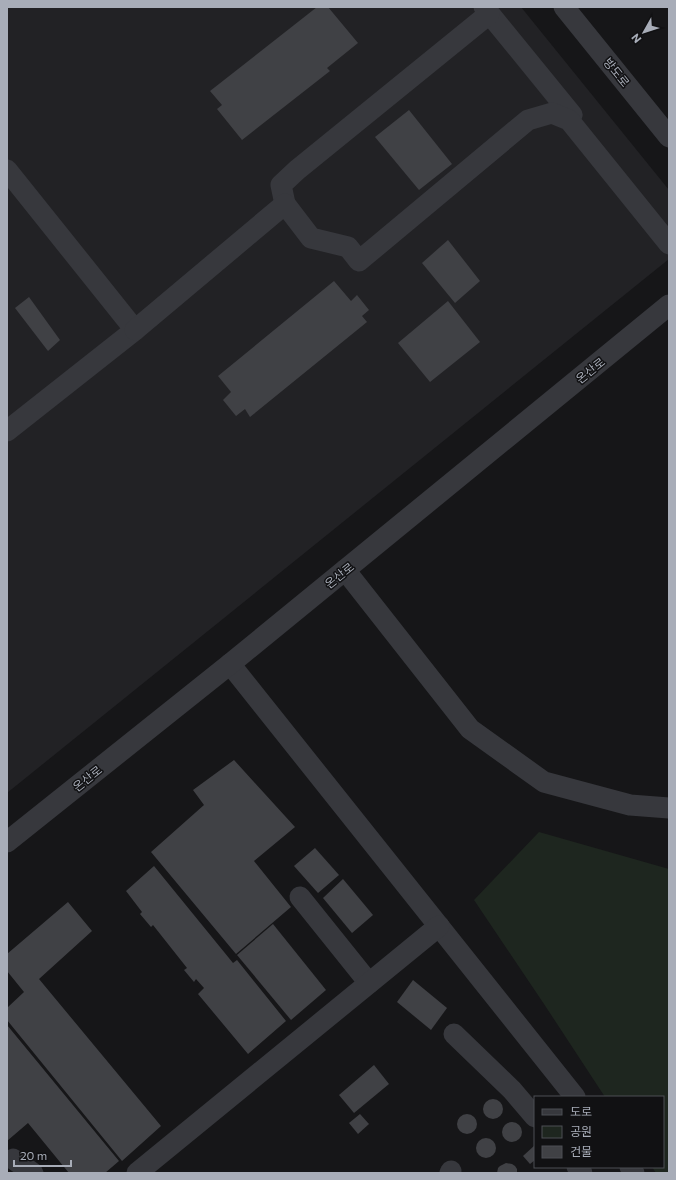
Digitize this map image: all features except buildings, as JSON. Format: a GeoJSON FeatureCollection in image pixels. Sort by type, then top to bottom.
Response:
{"type":"FeatureCollection","features":[{"type":"Feature","properties":{"kind":"street","name":"방도로"},"geometry":{"type":"LineString","coordinates":[[564,7],[669,137]]}},
{"type":"Feature","properties":{"kind":"street"},"geometry":{"type":"LineString","coordinates":[[569,120],[572,116],[487,10],[281,185],[285,204],[311,238],[348,247],[359,261],[528,120],[552,113],[569,120],[669,244]]}},
{"type":"Feature","properties":{"kind":"street"},"geometry":{"type":"LineString","coordinates":[[7,170],[135,330]]}},
{"type":"Feature","properties":{"kind":"street"},"geometry":{"type":"LineString","coordinates":[[7,430],[135,330],[285,204]]}},
{"type":"Feature","properties":{"kind":"street","name":"온산로"},"geometry":{"type":"LineString","coordinates":[[7,842],[230,664],[669,305]]}},
{"type":"Feature","properties":{"kind":"street"},"geometry":{"type":"LineString","coordinates":[[345,570],[470,729],[544,782],[630,805],[669,808]]}},
{"type":"Feature","properties":{"kind":"street"},"geometry":{"type":"LineString","coordinates":[[230,664],[574,1096]]}},
{"type":"Feature","properties":{"kind":"street"},"geometry":{"type":"LineString","coordinates":[[300,897],[369,983]]}},
{"type":"Feature","properties":{"kind":"street"},"geometry":{"type":"LineString","coordinates":[[137,1173],[439,926]]}},
{"type":"Feature","properties":{"kind":"street"},"geometry":{"type":"LineString","coordinates":[[454,1034],[512,1090],[534,1117]]}},
{"type":"Feature","properties":{"kind":"street"},"geometry":{"type":"LineString","coordinates":[[13,1159],[33,1173]]}},
{"type":"Feature","properties":{"kind":"shaded area"},"geometry":{"type":"Polygon","coordinates":[[[7,7],[521,7],[669,190],[669,259],[7,793],[7,7]]]}},
{"type":"Feature","properties":{"kind":"green space"},"geometry":{"type":"Polygon","coordinates":[[[539,832],[669,869],[669,1173],[656,1173],[653,1168],[664,1168],[664,1096],[604,1096],[474,900],[539,832]]]}}]}
